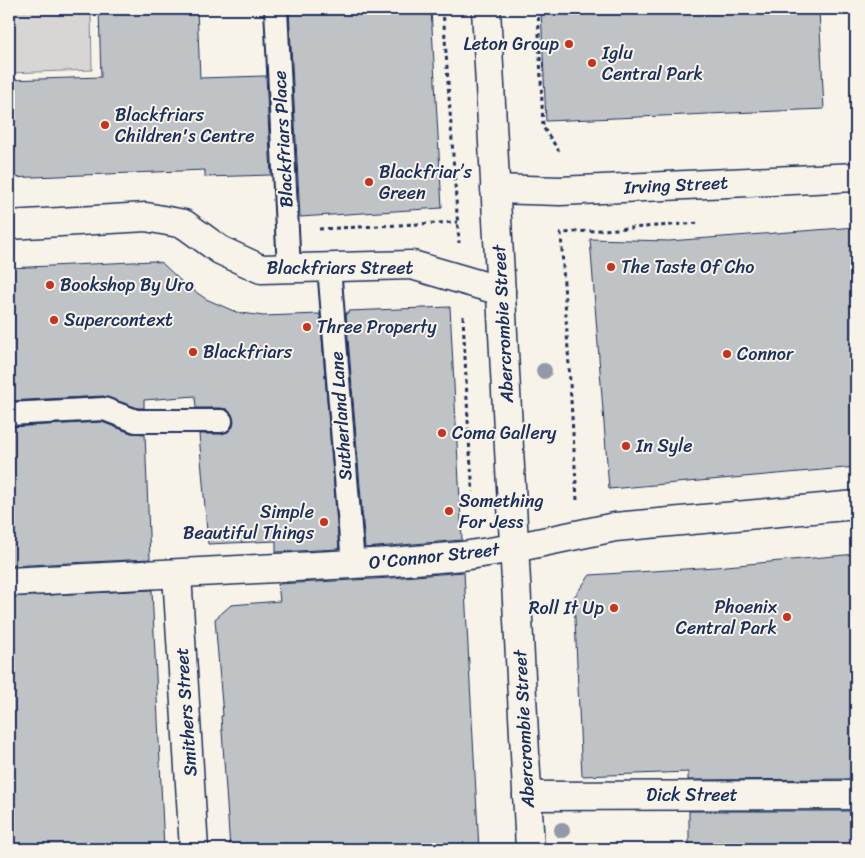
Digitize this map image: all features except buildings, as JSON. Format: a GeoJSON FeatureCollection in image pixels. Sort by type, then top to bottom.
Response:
{"type":"FeatureCollection","features":[{"type":"Feature","properties":{"kind":"street","name":"Abercrombie Street"},"geometry":{"type":"LineString","coordinates":[[486,9],[530,849]]}},
{"type":"Feature","properties":{"kind":"street","name":"Irving Street"},"geometry":{"type":"LineString","coordinates":[[495,189],[560,191],[856,178]]}},
{"type":"Feature","properties":{"kind":"street","name":"Blackfriars Street"},"geometry":{"type":"LineString","coordinates":[[9,225],[146,217],[184,224],[220,250],[261,270],[412,265],[461,288],[501,291]]}},
{"type":"Feature","properties":{"kind":"street","name":"O'Connor Street"},"geometry":{"type":"LineString","coordinates":[[9,582],[391,562],[464,556],[514,548],[614,526],[856,505]]}},
{"type":"Feature","properties":{"kind":"street","name":"Smithers Street"},"geometry":{"type":"LineString","coordinates":[[177,574],[194,849]]}},
{"type":"Feature","properties":{"kind":"street","name":"Dick Street"},"geometry":{"type":"LineString","coordinates":[[527,796],[856,795]]}},
{"type":"Feature","properties":{"kind":"lane","name":"Blackfriars Place"},"geometry":{"type":"LineString","coordinates":[[276,9],[289,270]]}},
{"type":"Feature","properties":{"kind":"lane","name":"Sutherland Lane"},"geometry":{"type":"LineString","coordinates":[[329,267],[353,564]]}},
{"type":"Feature","properties":{"kind":"lane"},"geometry":{"type":"LineString","coordinates":[[9,414],[104,409],[136,421],[221,421]]}},
{"type":"Feature","properties":{"kind":"path"},"geometry":{"type":"LineString","coordinates":[[443,9],[474,498]]}},
{"type":"Feature","properties":{"kind":"path"},"geometry":{"type":"LineString","coordinates":[[538,9],[543,127],[559,151]]}},
{"type":"Feature","properties":{"kind":"path"},"geometry":{"type":"LineString","coordinates":[[287,230],[458,222]]}},
{"type":"Feature","properties":{"kind":"path"},"geometry":{"type":"LineString","coordinates":[[561,233],[577,501]]}},
{"type":"Feature","properties":{"kind":"shaded area"},"geometry":{"type":"Polygon","coordinates":[[[9,9],[91,9],[92,70],[9,73],[9,9]]]}},
{"type":"Feature","properties":{"kind":"place","name":"Leton Group"},"geometry":{"type":"Point","coordinates":[569,44]}},
{"type":"Feature","properties":{"kind":"place","name":"Iglu Central Park"},"geometry":{"type":"Point","coordinates":[592,63]}},
{"type":"Feature","properties":{"kind":"place","name":"Blackfriars Children's Centre"},"geometry":{"type":"Point","coordinates":[105,125]}},
{"type":"Feature","properties":{"kind":"place","name":"Blackfriar’s Green"},"geometry":{"type":"Point","coordinates":[369,182]}},
{"type":"Feature","properties":{"kind":"place","name":"The Taste Of Cho"},"geometry":{"type":"Point","coordinates":[611,267]}},
{"type":"Feature","properties":{"kind":"place","name":"Bookshop By Uro"},"geometry":{"type":"Point","coordinates":[50,285]}},
{"type":"Feature","properties":{"kind":"place","name":"Supercontext"},"geometry":{"type":"Point","coordinates":[54,320]}},
{"type":"Feature","properties":{"kind":"place","name":"Three Property"},"geometry":{"type":"Point","coordinates":[307,327]}},
{"type":"Feature","properties":{"kind":"place","name":"Blackfriars"},"geometry":{"type":"Point","coordinates":[193,352]}},
{"type":"Feature","properties":{"kind":"place","name":"Connor"},"geometry":{"type":"Point","coordinates":[727,354]}},
{"type":"Feature","properties":{"kind":"place","name":"Coma Gallery"},"geometry":{"type":"Point","coordinates":[442,433]}},
{"type":"Feature","properties":{"kind":"place","name":"In Syle"},"geometry":{"type":"Point","coordinates":[626,446]}},
{"type":"Feature","properties":{"kind":"place","name":"Something For Jess"},"geometry":{"type":"Point","coordinates":[449,511]}},
{"type":"Feature","properties":{"kind":"place","name":"Simple Beautiful Things"},"geometry":{"type":"Point","coordinates":[324,522]}},
{"type":"Feature","properties":{"kind":"place","name":"Roll It Up"},"geometry":{"type":"Point","coordinates":[614,608]}},
{"type":"Feature","properties":{"kind":"place","name":"Phoenix Central Park"},"geometry":{"type":"Point","coordinates":[787,617]}}]}
